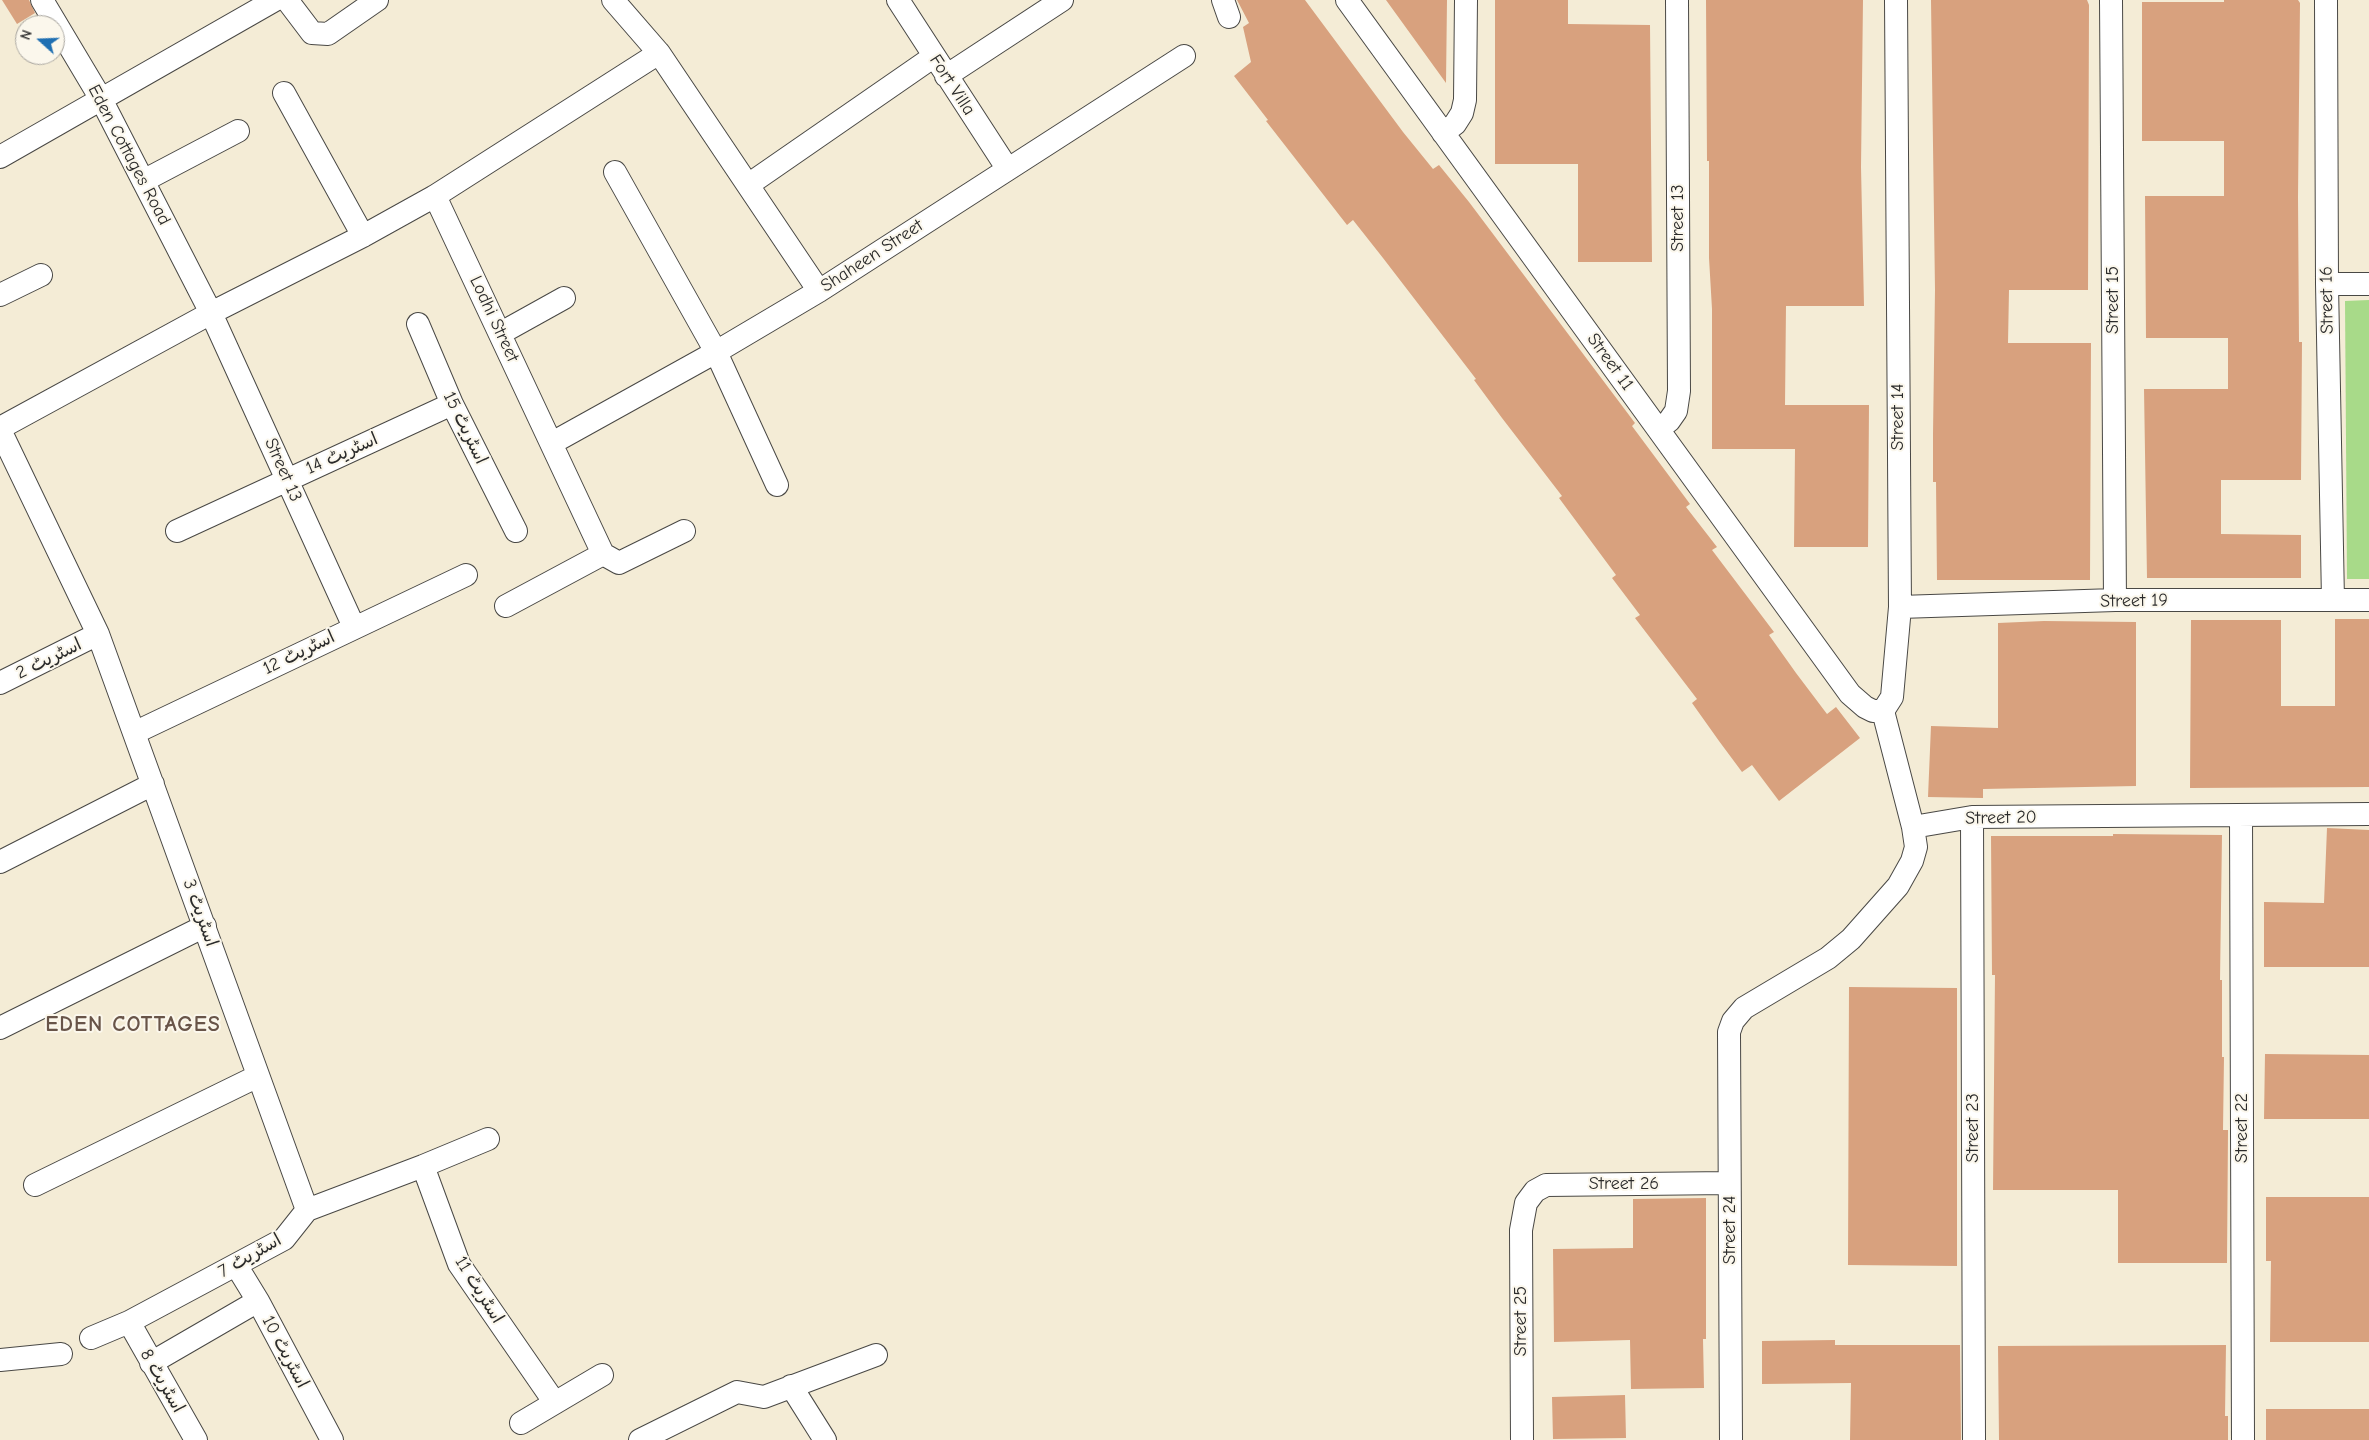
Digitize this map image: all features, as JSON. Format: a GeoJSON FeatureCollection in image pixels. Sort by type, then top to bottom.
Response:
{"type":"FeatureCollection","features":[{"type":"Feature","properties":{"kind":"street","name":"Eden Cottages Road"},"geometry":{"type":"LineString","coordinates":[[42,0],[101,99],[211,313]]}},
{"type":"Feature","properties":{"kind":"street"},"geometry":{"type":"LineString","coordinates":[[0,157],[275,0]]}},
{"type":"Feature","properties":{"kind":"street"},"geometry":{"type":"LineString","coordinates":[[287,0],[312,33],[328,34],[377,0]]}},
{"type":"Feature","properties":{"kind":"street"},"geometry":{"type":"LineString","coordinates":[[613,0],[659,53],[819,291]]}},
{"type":"Feature","properties":{"kind":"street","name":"Fort Villa"},"geometry":{"type":"LineString","coordinates":[[898,0],[933,57],[1007,168]]}},
{"type":"Feature","properties":{"kind":"street"},"geometry":{"type":"LineString","coordinates":[[946,76],[1062,0]]}},
{"type":"Feature","properties":{"kind":"street","name":"Street 11"},"geometry":{"type":"LineString","coordinates":[[1347,0],[1850,694],[1865,707],[1873,711],[1883,711]]}},
{"type":"Feature","properties":{"kind":"street"},"geometry":{"type":"LineString","coordinates":[[1443,133],[1455,124],[1462,113],[1465,100],[1466,0]]}},
{"type":"Feature","properties":{"kind":"street","name":"Street 13"},"geometry":{"type":"LineString","coordinates":[[1659,429],[1669,421],[1676,411],[1679,391],[1677,0]]}},
{"type":"Feature","properties":{"kind":"street","name":"Street 14"},"geometry":{"type":"LineString","coordinates":[[1883,711],[1892,697],[1900,607],[1896,0]]}},
{"type":"Feature","properties":{"kind":"street","name":"Street 15"},"geometry":{"type":"LineString","coordinates":[[2111,0],[2115,600]]}},
{"type":"Feature","properties":{"kind":"street","name":"Street 16"},"geometry":{"type":"LineString","coordinates":[[2326,0],[2327,284],[2333,600]]}},
{"type":"Feature","properties":{"kind":"street"},"geometry":{"type":"LineString","coordinates":[[0,429],[211,313],[363,236],[435,196],[659,53]]}},
{"type":"Feature","properties":{"kind":"street","name":"Shaheen Street"},"geometry":{"type":"LineString","coordinates":[[552,443],[716,352],[819,291],[1007,168],[1184,56]]}},
{"type":"Feature","properties":{"kind":"street"},"geometry":{"type":"LineString","coordinates":[[748,185],[933,57]]}},
{"type":"Feature","properties":{"kind":"street"},"geometry":{"type":"LineString","coordinates":[[284,93],[363,236]]}},
{"type":"Feature","properties":{"kind":"street"},"geometry":{"type":"LineString","coordinates":[[143,181],[238,131]]}},
{"type":"Feature","properties":{"kind":"street"},"geometry":{"type":"LineString","coordinates":[[615,172],[716,352],[777,485]]}},
{"type":"Feature","properties":{"kind":"street","name":"Lodhi Street"},"geometry":{"type":"LineString","coordinates":[[435,196],[501,333],[603,554]]}},
{"type":"Feature","properties":{"kind":"street"},"geometry":{"type":"LineString","coordinates":[[0,295],[41,275]]}},
{"type":"Feature","properties":{"kind":"street"},"geometry":{"type":"LineString","coordinates":[[2327,284],[2369,284]]}},
{"type":"Feature","properties":{"kind":"street"},"geometry":{"type":"LineString","coordinates":[[501,333],[564,298]]}},
{"type":"Feature","properties":{"kind":"street","name":"Street 13"},"geometry":{"type":"LineString","coordinates":[[211,313],[354,627]]}},
{"type":"Feature","properties":{"kind":"street","name":"اسٹریٹ 15"},"geometry":{"type":"LineString","coordinates":[[418,324],[452,404],[516,531]]}},
{"type":"Feature","properties":{"kind":"street","name":"اسٹریٹ 14"},"geometry":{"type":"LineString","coordinates":[[177,531],[286,479],[452,404]]}},
{"type":"Feature","properties":{"kind":"street","name":"اسٹریٹ 3"},"geometry":{"type":"LineString","coordinates":[[0,429],[94,626],[307,1210]]}},
{"type":"Feature","properties":{"kind":"street"},"geometry":{"type":"LineString","coordinates":[[506,606],[603,554],[618,563],[684,530]]}},
{"type":"Feature","properties":{"kind":"street","name":"اسٹریٹ 12"},"geometry":{"type":"LineString","coordinates":[[134,732],[466,575]]}},
{"type":"Feature","properties":{"kind":"street","name":"Street 19"},"geometry":{"type":"LineString","coordinates":[[1900,607],[2115,600],[2369,600]]}},
{"type":"Feature","properties":{"kind":"street","name":"اسٹریٹ 2"},"geometry":{"type":"LineString","coordinates":[[0,683],[94,626]]}},
{"type":"Feature","properties":{"kind":"street"},"geometry":{"type":"LineString","coordinates":[[1883,711],[1913,827]]}},
{"type":"Feature","properties":{"kind":"street"},"geometry":{"type":"LineString","coordinates":[[0,862],[153,784]]}},
{"type":"Feature","properties":{"kind":"street","name":"Street 20"},"geometry":{"type":"LineString","coordinates":[[1913,827],[1972,817],[2369,814]]}},
{"type":"Feature","properties":{"kind":"street","name":"Street 22"},"geometry":{"type":"LineString","coordinates":[[2241,816],[2243,1440]]}},
{"type":"Feature","properties":{"kind":"street","name":"Street 23"},"geometry":{"type":"LineString","coordinates":[[1972,817],[1974,1440]]}},
{"type":"Feature","properties":{"kind":"street","name":"Street 24"},"geometry":{"type":"LineString","coordinates":[[1732,1440],[1729,1032],[1733,1021],[1744,1008],[1828,958],[1867,923],[1898,886],[1912,861],[1916,847],[1913,827]]}},
{"type":"Feature","properties":{"kind":"street"},"geometry":{"type":"LineString","coordinates":[[0,1028],[205,926]]}},
{"type":"Feature","properties":{"kind":"street"},"geometry":{"type":"LineString","coordinates":[[35,1185],[258,1076]]}},
{"type":"Feature","properties":{"kind":"street","name":"اسٹریٹ 7"},"geometry":{"type":"LineString","coordinates":[[91,1338],[128,1322],[284,1238],[307,1210],[488,1139]]}},
{"type":"Feature","properties":{"kind":"street","name":"اسٹریٹ 11"},"geometry":{"type":"LineString","coordinates":[[423,1166],[459,1264],[555,1403]]}},
{"type":"Feature","properties":{"kind":"street","name":"Street 26"},"geometry":{"type":"LineString","coordinates":[[1526,1203],[1535,1191],[1546,1185],[1730,1183]]}},
{"type":"Feature","properties":{"kind":"street","name":"Street 25"},"geometry":{"type":"LineString","coordinates":[[1522,1440],[1521,1230],[1526,1203]]}},
{"type":"Feature","properties":{"kind":"street","name":"اسٹریٹ 10"},"geometry":{"type":"LineString","coordinates":[[236,1265],[258,1301],[332,1440]]}},
{"type":"Feature","properties":{"kind":"street"},"geometry":{"type":"LineString","coordinates":[[151,1363],[258,1301]]}},
{"type":"Feature","properties":{"kind":"street","name":"اسٹریٹ 8"},"geometry":{"type":"LineString","coordinates":[[128,1322],[196,1440]]}},
{"type":"Feature","properties":{"kind":"street"},"geometry":{"type":"LineString","coordinates":[[0,1360],[61,1354]]}},
{"type":"Feature","properties":{"kind":"street"},"geometry":{"type":"LineString","coordinates":[[640,1440],[737,1392],[764,1397],[876,1355]]}},
{"type":"Feature","properties":{"kind":"street"},"geometry":{"type":"LineString","coordinates":[[521,1423],[602,1375]]}},
{"type":"Feature","properties":{"kind":"street"},"geometry":{"type":"LineString","coordinates":[[791,1386],[825,1440]]}},
{"type":"Feature","properties":{"kind":"green space"},"geometry":{"type":"Polygon","coordinates":[[[2369,300],[2369,579],[2347,579],[2345,301],[2369,300]]]}},
{"type":"Feature","properties":{"kind":"building"},"geometry":{"type":"Polygon","coordinates":[[[2,0],[29,0],[35,13],[32,15],[15,15],[15,21],[2,0]]]}},
{"type":"Feature","properties":{"kind":"building"},"geometry":{"type":"Polygon","coordinates":[[[1237,0],[1305,0],[1403,132],[1433,169],[1439,165],[1469,202],[1635,423],[1632,426],[1690,504],[1686,507],[1717,547],[1712,550],[1774,632],[1769,635],[1796,673],[1827,714],[1836,707],[1860,738],[1779,801],[1752,765],[1742,772],[1692,703],[1697,699],[1635,618],[1640,615],[1612,578],[1616,575],[1559,498],[1562,496],[1474,380],[1476,379],[1383,258],[1353,220],[1347,225],[1266,121],[1268,120],[1234,76],[1251,62],[1243,27],[1249,23],[1237,0]]]}},
{"type":"Feature","properties":{"kind":"building"},"geometry":{"type":"Polygon","coordinates":[[[1386,0],[1447,0],[1446,83],[1386,0]]]}},
{"type":"Feature","properties":{"kind":"building"},"geometry":{"type":"Polygon","coordinates":[[[1495,0],[1568,0],[1568,24],[1650,25],[1652,262],[1578,262],[1578,164],[1495,164],[1495,0]]]}},
{"type":"Feature","properties":{"kind":"building"},"geometry":{"type":"Polygon","coordinates":[[[1706,0],[1863,0],[1861,167],[1864,306],[1786,306],[1785,405],[1869,405],[1868,547],[1794,547],[1795,449],[1712,449],[1712,309],[1709,258],[1709,161],[1707,161],[1706,0]]]}},
{"type":"Feature","properties":{"kind":"building"},"geometry":{"type":"Polygon","coordinates":[[[1931,0],[2087,0],[2089,5],[2088,290],[2009,290],[2008,343],[2091,343],[2090,580],[1937,580],[1936,482],[1933,482],[1935,290],[1931,0]]]}},
{"type":"Feature","properties":{"kind":"building"},"geometry":{"type":"Polygon","coordinates":[[[2224,0],[2298,0],[2300,3],[2298,197],[2299,342],[2302,342],[2301,480],[2221,480],[2221,534],[2301,535],[2301,578],[2147,578],[2144,389],[2228,389],[2228,338],[2146,338],[2145,196],[2224,196],[2224,141],[2142,141],[2142,2],[2224,2],[2224,0]]]}},
{"type":"Feature","properties":{"kind":"building"},"geometry":{"type":"Polygon","coordinates":[[[2335,619],[2369,619],[2369,787],[2190,788],[2191,620],[2281,620],[2281,706],[2335,706],[2335,619]]]}},
{"type":"Feature","properties":{"kind":"building"},"geometry":{"type":"Polygon","coordinates":[[[2044,621],[2136,622],[2136,786],[1983,789],[1983,798],[1928,797],[1931,726],[1998,728],[1998,623],[2044,621]]]}},
{"type":"Feature","properties":{"kind":"building"},"geometry":{"type":"Polygon","coordinates":[[[2327,828],[2369,830],[2369,967],[2264,967],[2264,902],[2324,903],[2327,828]]]}},
{"type":"Feature","properties":{"kind":"building"},"geometry":{"type":"Polygon","coordinates":[[[2113,834],[2222,835],[2220,980],[2222,980],[2222,1057],[2224,1057],[2223,1130],[2228,1130],[2227,1263],[2118,1263],[2118,1190],[1993,1190],[1995,975],[1992,975],[1991,836],[2113,836],[2113,834]]]}},
{"type":"Feature","properties":{"kind":"building"},"geometry":{"type":"Polygon","coordinates":[[[1849,987],[1957,988],[1957,1266],[1848,1265],[1849,987]]]}},
{"type":"Feature","properties":{"kind":"building"},"geometry":{"type":"Polygon","coordinates":[[[2265,1054],[2369,1055],[2369,1119],[2264,1119],[2265,1054]]]}},
{"type":"Feature","properties":{"kind":"building"},"geometry":{"type":"Polygon","coordinates":[[[2266,1197],[2369,1197],[2369,1342],[2270,1342],[2271,1261],[2266,1261],[2266,1197]]]}},
{"type":"Feature","properties":{"kind":"building"},"geometry":{"type":"Polygon","coordinates":[[[1706,1198],[1706,1339],[1703,1339],[1704,1388],[1631,1389],[1630,1340],[1554,1342],[1553,1249],[1633,1248],[1633,1199],[1706,1198]]]}},
{"type":"Feature","properties":{"kind":"building"},"geometry":{"type":"Polygon","coordinates":[[[1835,1340],[1835,1345],[1960,1345],[1961,1440],[1850,1440],[1851,1383],[1762,1384],[1762,1341],[1835,1340]]]}},
{"type":"Feature","properties":{"kind":"building"},"geometry":{"type":"Polygon","coordinates":[[[2226,1345],[2225,1416],[2228,1416],[2228,1440],[1999,1440],[1998,1346],[2226,1345]]]}},
{"type":"Feature","properties":{"kind":"building"},"geometry":{"type":"Polygon","coordinates":[[[1625,1395],[1626,1438],[1553,1439],[1552,1397],[1625,1395]]]}},
{"type":"Feature","properties":{"kind":"building"},"geometry":{"type":"Polygon","coordinates":[[[2266,1409],[2369,1409],[2369,1440],[2266,1440],[2266,1409]]]}},
{"type":"Feature","properties":{"kind":"district","name":"EDEN COTTAGES"},"geometry":{"type":"Point","coordinates":[133,1025]}}]}
